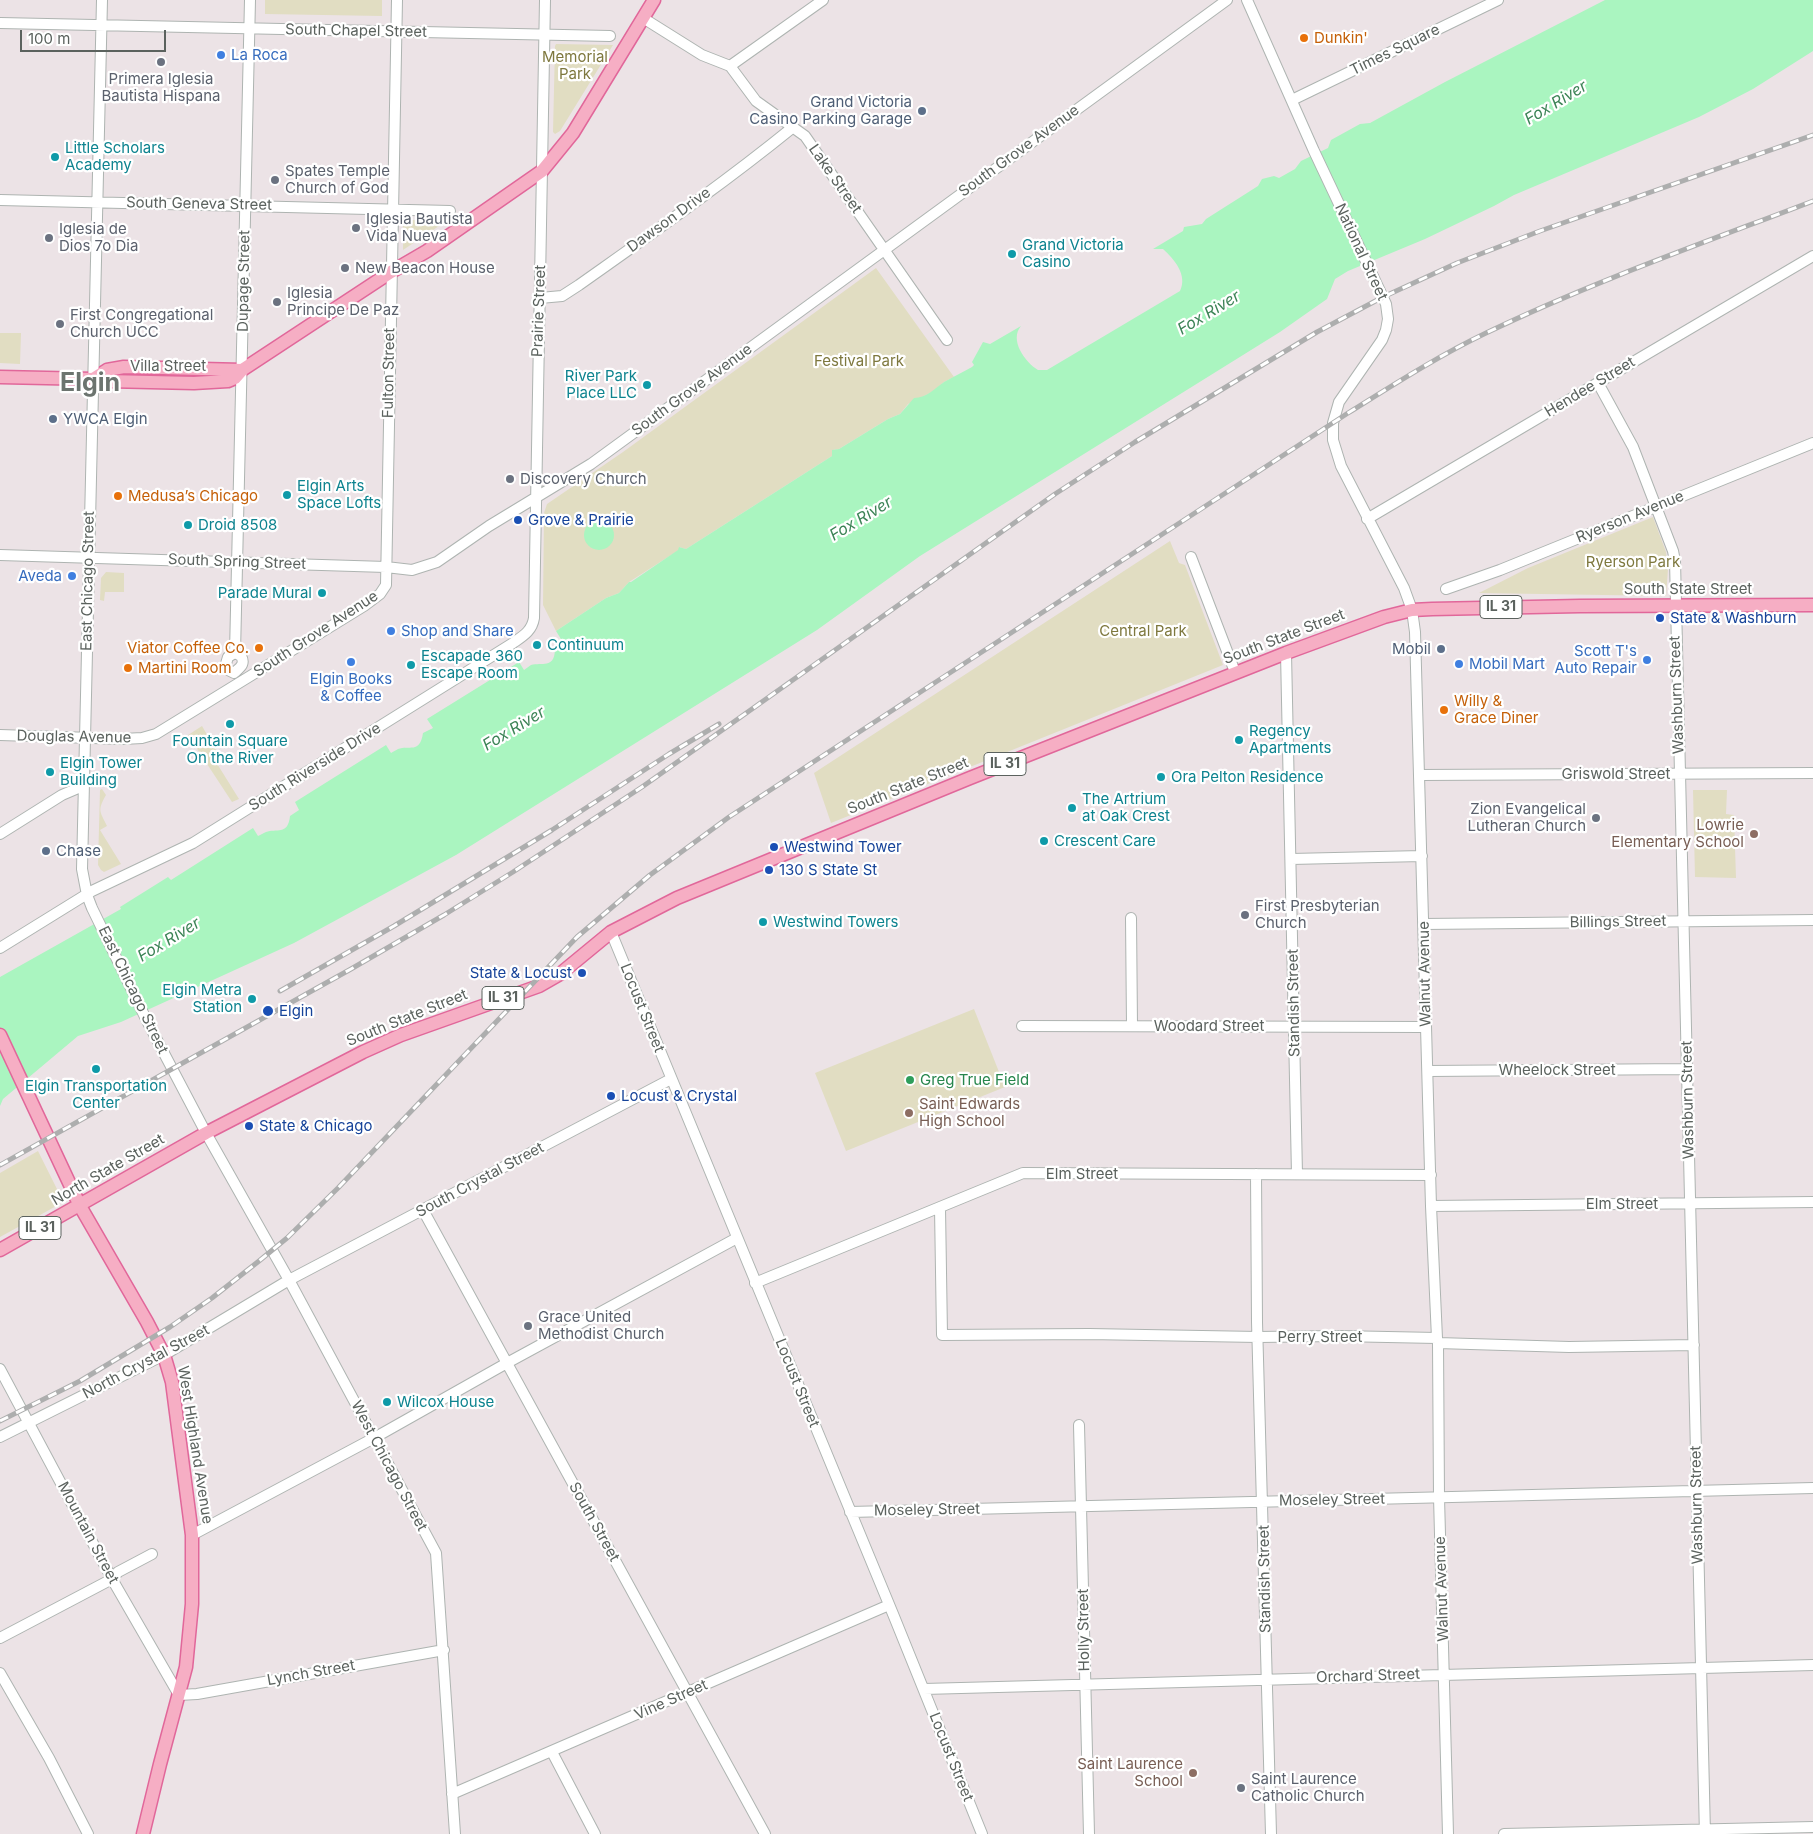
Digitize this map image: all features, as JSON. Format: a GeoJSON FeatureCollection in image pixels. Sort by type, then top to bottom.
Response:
{"type":"FeatureCollection","features":[{"type":"Feature","properties":{"kind":"main road","name":"Villa Street"},"geometry":{"type":"LineString","coordinates":[[0,377],[93,379],[106,381],[213,382],[228,381],[235,378],[242,370],[443,240],[542,171],[573,133],[654,0]]}},
{"type":"Feature","properties":{"kind":"main road","name":"South State Street"},"geometry":{"type":"LineString","coordinates":[[206,1133],[370,1048],[401,1035],[539,986],[560,974],[611,932],[693,891],[1235,672],[1384,617],[1412,610],[1675,605],[1813,605]]}},
{"type":"Feature","properties":{"kind":"main road","name":"West Highland Avenue"},"geometry":{"type":"LineString","coordinates":[[0,1035],[80,1206],[164,1355],[172,1382],[192,1535],[192,1604],[186,1667],[143,1834]]}},
{"type":"Feature","properties":{"kind":"main road","name":"North State Street"},"geometry":{"type":"LineString","coordinates":[[0,1250],[206,1133]]}},
{"type":"Feature","properties":{"kind":"street","name":"East Chicago Street"},"geometry":{"type":"LineString","coordinates":[[102,0],[82,869],[87,895],[92,908],[146,1019],[206,1133]]}},
{"type":"Feature","properties":{"kind":"street","name":"Dupage Street"},"geometry":{"type":"LineString","coordinates":[[241,682],[236,672],[242,667],[243,660],[242,656],[235,653],[250,0]]}},
{"type":"Feature","properties":{"kind":"street","name":"Fulton Street"},"geometry":{"type":"LineString","coordinates":[[386,566],[397,0]]}},
{"type":"Feature","properties":{"kind":"street","name":"Prairie Street"},"geometry":{"type":"LineString","coordinates":[[533,623],[545,0]]}},
{"type":"Feature","properties":{"kind":"street"},"geometry":{"type":"LineString","coordinates":[[643,18],[702,55],[730,66],[822,0]]}},
{"type":"Feature","properties":{"kind":"street","name":"South Grove Avenue"},"geometry":{"type":"LineString","coordinates":[[149,736],[169,728],[364,606],[380,594],[386,585],[386,566],[412,570],[432,565],[489,526],[591,464],[1227,0]]}},
{"type":"Feature","properties":{"kind":"street","name":"National Street"},"geometry":{"type":"LineString","coordinates":[[1247,0],[1314,151],[1386,304],[1388,318],[1386,330],[1382,340],[1339,402],[1333,440],[1341,466],[1404,588],[1412,610]]}},
{"type":"Feature","properties":{"kind":"street","name":"Times Square"},"geometry":{"type":"LineString","coordinates":[[1292,100],[1498,0]]}},
{"type":"Feature","properties":{"kind":"street","name":"South Chapel Street"},"geometry":{"type":"LineString","coordinates":[[0,23],[610,36]]}},
{"type":"Feature","properties":{"kind":"street","name":"Lake Street"},"geometry":{"type":"LineString","coordinates":[[730,66],[756,101],[806,136],[947,340]]}},
{"type":"Feature","properties":{"kind":"street","name":"Dawson Drive"},"geometry":{"type":"LineString","coordinates":[[540,298],[562,296],[579,285],[754,159],[792,128]]}},
{"type":"Feature","properties":{"kind":"street","name":"South Geneva Street"},"geometry":{"type":"LineString","coordinates":[[0,200],[450,211]]}},
{"type":"Feature","properties":{"kind":"street","name":"Hendee Street"},"geometry":{"type":"LineString","coordinates":[[1367,519],[1813,256]]}},
{"type":"Feature","properties":{"kind":"street","name":"Washburn Street"},"geometry":{"type":"LineString","coordinates":[[1598,382],[1633,447],[1673,551],[1675,561],[1705,1832]]}},
{"type":"Feature","properties":{"kind":"street","name":"Ryerson Avenue"},"geometry":{"type":"LineString","coordinates":[[1446,589],[1500,570],[1813,443]]}},
{"type":"Feature","properties":{"kind":"street","name":"South Spring Street"},"geometry":{"type":"LineString","coordinates":[[0,555],[386,566]]}},
{"type":"Feature","properties":{"kind":"street"},"geometry":{"type":"LineString","coordinates":[[1191,558],[1235,672]]}},
{"type":"Feature","properties":{"kind":"street","name":"Walnut Avenue"},"geometry":{"type":"LineString","coordinates":[[1412,610],[1416,632],[1431,1206],[1438,1341],[1439,1498],[1448,1834]]}},
{"type":"Feature","properties":{"kind":"street","name":"South Riverside Drive"},"geometry":{"type":"LineString","coordinates":[[0,948],[101,886],[193,843],[527,634],[533,623]]}},
{"type":"Feature","properties":{"kind":"street","name":"Standish Street"},"geometry":{"type":"LineString","coordinates":[[1286,652],[1292,859],[1297,1174]]}},
{"type":"Feature","properties":{"kind":"street","name":"Douglas Avenue"},"geometry":{"type":"LineString","coordinates":[[0,735],[123,739],[149,736]]}},
{"type":"Feature","properties":{"kind":"street","name":"Griswold Street"},"geometry":{"type":"LineString","coordinates":[[1420,775],[1813,774]]}},
{"type":"Feature","properties":{"kind":"street"},"geometry":{"type":"LineString","coordinates":[[0,834],[62,795],[83,786]]}},
{"type":"Feature","properties":{"kind":"street"},"geometry":{"type":"LineString","coordinates":[[1292,859],[1422,856]]}},
{"type":"Feature","properties":{"kind":"street"},"geometry":{"type":"LineString","coordinates":[[1131,918],[1132,1026]]}},
{"type":"Feature","properties":{"kind":"street","name":"Billings Street"},"geometry":{"type":"LineString","coordinates":[[1424,924],[1813,920]]}},
{"type":"Feature","properties":{"kind":"street","name":"Locust Street"},"geometry":{"type":"LineString","coordinates":[[611,932],[924,1689],[982,1834]]}},
{"type":"Feature","properties":{"kind":"street","name":"Woodard Street"},"geometry":{"type":"LineString","coordinates":[[1022,1026],[1073,1028],[1132,1026],[1426,1027]]}},
{"type":"Feature","properties":{"kind":"street","name":"Wheelock Street"},"geometry":{"type":"LineString","coordinates":[[1428,1071],[1687,1069]]}},
{"type":"Feature","properties":{"kind":"street","name":"South Crystal Street"},"geometry":{"type":"LineString","coordinates":[[289,1280],[671,1079]]}},
{"type":"Feature","properties":{"kind":"street","name":"West Chicago Street"},"geometry":{"type":"LineString","coordinates":[[206,1133],[289,1280],[436,1553],[455,1834]]}},
{"type":"Feature","properties":{"kind":"street","name":"Elm Street"},"geometry":{"type":"LineString","coordinates":[[756,1283],[1023,1173],[1431,1175]]}},
{"type":"Feature","properties":{"kind":"street","name":"Standish Street"},"geometry":{"type":"LineString","coordinates":[[1256,1174],[1258,1337],[1271,1834]]}},
{"type":"Feature","properties":{"kind":"street","name":"Elm Street"},"geometry":{"type":"LineString","coordinates":[[1431,1206],[1813,1202]]}},
{"type":"Feature","properties":{"kind":"street","name":"Perry Street"},"geometry":{"type":"LineString","coordinates":[[940,1208],[942,1335],[1338,1336],[1569,1347],[1694,1344]]}},
{"type":"Feature","properties":{"kind":"street","name":"South Street"},"geometry":{"type":"LineString","coordinates":[[423,1210],[765,1834]]}},
{"type":"Feature","properties":{"kind":"street"},"geometry":{"type":"LineString","coordinates":[[192,1535],[374,1438],[507,1363],[737,1238]]}},
{"type":"Feature","properties":{"kind":"street","name":"North Crystal Street"},"geometry":{"type":"LineString","coordinates":[[0,1437],[164,1355],[289,1280]]}},
{"type":"Feature","properties":{"kind":"street","name":"Mountain Street"},"geometry":{"type":"LineString","coordinates":[[0,1370],[112,1579],[179,1695]]}},
{"type":"Feature","properties":{"kind":"street","name":"Holly Street"},"geometry":{"type":"LineString","coordinates":[[1079,1425],[1089,1834]]}},
{"type":"Feature","properties":{"kind":"street","name":"Moseley Street"},"geometry":{"type":"LineString","coordinates":[[850,1512],[1813,1488]]}},
{"type":"Feature","properties":{"kind":"street"},"geometry":{"type":"LineString","coordinates":[[0,1638],[112,1579],[118,1572],[152,1554]]}},
{"type":"Feature","properties":{"kind":"street","name":"Vine Street"},"geometry":{"type":"LineString","coordinates":[[452,1794],[889,1605]]}},
{"type":"Feature","properties":{"kind":"street","name":"Lynch Street"},"geometry":{"type":"LineString","coordinates":[[179,1695],[197,1694],[444,1650]]}},
{"type":"Feature","properties":{"kind":"street","name":"Orchard Street"},"geometry":{"type":"LineString","coordinates":[[924,1689],[1813,1664]]}},
{"type":"Feature","properties":{"kind":"street"},"geometry":{"type":"LineString","coordinates":[[0,1673],[49,1758],[88,1834]]}},
{"type":"Feature","properties":{"kind":"street"},"geometry":{"type":"LineString","coordinates":[[552,1752],[595,1834]]}},
{"type":"Feature","properties":{"kind":"street"},"geometry":{"type":"LineString","coordinates":[[1504,1834],[1705,1832],[1813,1827]]}},
{"type":"Feature","properties":{"kind":"green space"},"geometry":{"type":"Polygon","coordinates":[[[265,0],[382,0],[382,16],[265,14],[265,0]]]}},
{"type":"Feature","properties":{"kind":"green space","name":"Memorial Park"},"geometry":{"type":"Polygon","coordinates":[[[556,44],[613,45],[560,131],[555,134],[553,132],[556,44]]]}},
{"type":"Feature","properties":{"kind":"green space"},"geometry":{"type":"Polygon","coordinates":[[[403,220],[448,220],[403,250],[403,220]]]}},
{"type":"Feature","properties":{"kind":"green space","name":"Festival Park"},"geometry":{"type":"Polygon","coordinates":[[[876,268],[954,377],[944,382],[934,391],[908,404],[900,414],[888,419],[839,449],[833,450],[832,456],[686,549],[679,547],[679,550],[629,582],[619,593],[606,598],[556,631],[543,605],[544,513],[547,504],[623,452],[876,268]]]}},
{"type":"Feature","properties":{"kind":"green space"},"geometry":{"type":"Polygon","coordinates":[[[0,333],[21,333],[20,364],[0,363],[0,333]]]}},
{"type":"Feature","properties":{"kind":"green space","name":"Ryerson Park"},"geometry":{"type":"Polygon","coordinates":[[[1653,517],[1666,552],[1668,569],[1666,596],[1479,593],[1528,568],[1653,517]]]}},
{"type":"Feature","properties":{"kind":"green space","name":"Central Park"},"geometry":{"type":"Polygon","coordinates":[[[1170,541],[1179,563],[1185,565],[1223,665],[831,823],[814,773],[1170,541]]]}},
{"type":"Feature","properties":{"kind":"green space"},"geometry":{"type":"Polygon","coordinates":[[[106,572],[124,573],[124,592],[105,592],[104,601],[100,600],[101,578],[106,572]]]}},
{"type":"Feature","properties":{"kind":"green space"},"geometry":{"type":"Polygon","coordinates":[[[202,726],[216,750],[211,754],[239,799],[232,802],[188,735],[202,726]]]}},
{"type":"Feature","properties":{"kind":"green space"},"geometry":{"type":"Polygon","coordinates":[[[102,789],[106,795],[101,804],[100,811],[107,826],[100,830],[121,864],[104,872],[98,865],[100,790],[102,789]]]}},
{"type":"Feature","properties":{"kind":"green space"},"geometry":{"type":"Polygon","coordinates":[[[1693,790],[1727,790],[1726,814],[1734,815],[1736,878],[1695,877],[1693,790]]]}},
{"type":"Feature","properties":{"kind":"green space","name":"Greg True Field"},"geometry":{"type":"Polygon","coordinates":[[[974,1009],[1005,1087],[846,1151],[815,1073],[974,1009]]]}},
{"type":"Feature","properties":{"kind":"green space"},"geometry":{"type":"Polygon","coordinates":[[[38,1151],[62,1199],[58,1201],[60,1204],[0,1237],[0,1173],[38,1151]]]}},
{"type":"Feature","properties":{"kind":"water","name":"Fox River"},"geometry":{"type":"Polygon","coordinates":[[[1605,0],[1813,0],[1813,51],[1753,89],[1699,117],[1514,195],[1425,239],[1348,271],[1335,279],[1327,299],[1280,332],[920,556],[817,630],[456,855],[294,943],[121,1022],[78,1036],[3,1099],[0,1106],[0,977],[121,909],[120,907],[168,877],[171,880],[253,828],[258,836],[266,832],[284,829],[289,822],[290,816],[299,810],[295,802],[386,745],[391,753],[398,749],[417,746],[422,740],[423,733],[433,728],[427,719],[519,662],[524,670],[531,665],[547,664],[552,660],[555,650],[564,644],[556,631],[606,598],[619,593],[629,582],[678,550],[679,547],[686,549],[832,456],[832,450],[839,449],[888,419],[900,414],[914,398],[927,395],[944,382],[972,367],[974,365],[972,362],[983,342],[990,344],[1021,326],[1017,338],[1020,350],[1028,362],[1038,370],[1047,370],[1180,291],[1182,279],[1179,268],[1163,249],[1153,249],[1183,231],[1184,227],[1202,224],[1206,219],[1258,186],[1262,179],[1274,176],[1279,178],[1295,169],[1301,161],[1328,148],[1331,140],[1360,124],[1370,123],[1445,82],[1605,0]]]}},
{"type":"Feature","properties":{"kind":"water"},"geometry":{"type":"Polygon","coordinates":[[[599,520],[610,524],[614,535],[610,546],[599,550],[588,546],[584,535],[588,524],[599,520]]]}},
{"type":"Feature","properties":{"kind":"railway"},"geometry":{"type":"LineString","coordinates":[[0,1165],[351,969],[513,872],[642,787],[1055,494],[1135,442],[1317,332],[1383,297],[1457,263],[1540,231],[1813,135]]}},
{"type":"Feature","properties":{"kind":"railway"},"geometry":{"type":"LineString","coordinates":[[0,1421],[80,1381],[170,1327],[212,1298],[287,1238],[338,1188],[577,937],[650,875],[729,817],[1348,413],[1433,361],[1486,333],[1566,297],[1813,201]]}},
{"type":"Feature","properties":{"kind":"railway"},"geometry":{"type":"LineString","coordinates":[[280,991],[394,926],[552,830],[719,724]]}},
{"type":"Feature","properties":{"kind":"place","name":"Dunkin'"},"geometry":{"type":"Point","coordinates":[1304,38]}},
{"type":"Feature","properties":{"kind":"place","name":"La Roca"},"geometry":{"type":"Point","coordinates":[221,55]}},
{"type":"Feature","properties":{"kind":"place","name":"Primera Iglesia Bautista Hispana"},"geometry":{"type":"Point","coordinates":[161,62]}},
{"type":"Feature","properties":{"kind":"place","name":"Grand Victoria Casino Parking Garage"},"geometry":{"type":"Point","coordinates":[922,111]}},
{"type":"Feature","properties":{"kind":"place","name":"Little Scholars Academy"},"geometry":{"type":"Point","coordinates":[55,157]}},
{"type":"Feature","properties":{"kind":"place","name":"Spates Temple Church of God"},"geometry":{"type":"Point","coordinates":[275,180]}},
{"type":"Feature","properties":{"kind":"place","name":"Iglesia Bautista Vida Nueva"},"geometry":{"type":"Point","coordinates":[356,228]}},
{"type":"Feature","properties":{"kind":"place","name":"Iglesia de Dios 7o Dia"},"geometry":{"type":"Point","coordinates":[49,238]}},
{"type":"Feature","properties":{"kind":"place","name":"Grand Victoria Casino"},"geometry":{"type":"Point","coordinates":[1012,254]}},
{"type":"Feature","properties":{"kind":"place","name":"New Beacon House"},"geometry":{"type":"Point","coordinates":[345,268]}},
{"type":"Feature","properties":{"kind":"place","name":"Iglesia Principe De Paz"},"geometry":{"type":"Point","coordinates":[277,302]}},
{"type":"Feature","properties":{"kind":"place","name":"First Congregational Church UCC"},"geometry":{"type":"Point","coordinates":[60,324]}},
{"type":"Feature","properties":{"kind":"place","name":"River Park Place LLC"},"geometry":{"type":"Point","coordinates":[647,385]}},
{"type":"Feature","properties":{"kind":"place","name":"YWCA Elgin"},"geometry":{"type":"Point","coordinates":[53,419]}},
{"type":"Feature","properties":{"kind":"place","name":"Discovery Church"},"geometry":{"type":"Point","coordinates":[510,479]}},
{"type":"Feature","properties":{"kind":"place","name":"Elgin Arts Space Lofts"},"geometry":{"type":"Point","coordinates":[287,495]}},
{"type":"Feature","properties":{"kind":"place","name":"Medusa’s Chicago"},"geometry":{"type":"Point","coordinates":[118,496]}},
{"type":"Feature","properties":{"kind":"place","name":"Grove & Prairie"},"geometry":{"type":"Point","coordinates":[518,520]}},
{"type":"Feature","properties":{"kind":"place","name":"Droid 8508"},"geometry":{"type":"Point","coordinates":[188,525]}},
{"type":"Feature","properties":{"kind":"place","name":"Aveda"},"geometry":{"type":"Point","coordinates":[72,576]}},
{"type":"Feature","properties":{"kind":"place","name":"Parade Mural"},"geometry":{"type":"Point","coordinates":[322,593]}},
{"type":"Feature","properties":{"kind":"place","name":"State & Washburn"},"geometry":{"type":"Point","coordinates":[1660,618]}},
{"type":"Feature","properties":{"kind":"place","name":"Shop and Share"},"geometry":{"type":"Point","coordinates":[391,631]}},
{"type":"Feature","properties":{"kind":"place","name":"Continuum"},"geometry":{"type":"Point","coordinates":[537,645]}},
{"type":"Feature","properties":{"kind":"place","name":"Viator Coffee Co."},"geometry":{"type":"Point","coordinates":[259,648]}},
{"type":"Feature","properties":{"kind":"place","name":"Mobil"},"geometry":{"type":"Point","coordinates":[1441,649]}},
{"type":"Feature","properties":{"kind":"place","name":"Scott T's Auto Repair"},"geometry":{"type":"Point","coordinates":[1647,660]}},
{"type":"Feature","properties":{"kind":"place","name":"Elgin Books & Coffee"},"geometry":{"type":"Point","coordinates":[351,662]}},
{"type":"Feature","properties":{"kind":"place","name":"Mobil Mart"},"geometry":{"type":"Point","coordinates":[1459,664]}},
{"type":"Feature","properties":{"kind":"place","name":"Escapade 360 Escape Room"},"geometry":{"type":"Point","coordinates":[411,665]}},
{"type":"Feature","properties":{"kind":"place","name":"Martini Room"},"geometry":{"type":"Point","coordinates":[128,668]}},
{"type":"Feature","properties":{"kind":"place","name":"Willy & Grace Diner"},"geometry":{"type":"Point","coordinates":[1444,710]}},
{"type":"Feature","properties":{"kind":"place","name":"Fountain Square On the River"},"geometry":{"type":"Point","coordinates":[230,724]}},
{"type":"Feature","properties":{"kind":"place","name":"Regency Apartments"},"geometry":{"type":"Point","coordinates":[1239,740]}},
{"type":"Feature","properties":{"kind":"place","name":"Elgin Tower Building"},"geometry":{"type":"Point","coordinates":[50,772]}},
{"type":"Feature","properties":{"kind":"place","name":"Ora Pelton Residence"},"geometry":{"type":"Point","coordinates":[1161,777]}},
{"type":"Feature","properties":{"kind":"place","name":"The Artrium at Oak Crest"},"geometry":{"type":"Point","coordinates":[1072,808]}},
{"type":"Feature","properties":{"kind":"place","name":"Zion Evangelical Lutheran Church"},"geometry":{"type":"Point","coordinates":[1596,818]}},
{"type":"Feature","properties":{"kind":"place","name":"Lowrie Elementary School"},"geometry":{"type":"Point","coordinates":[1754,834]}},
{"type":"Feature","properties":{"kind":"place","name":"Crescent Care"},"geometry":{"type":"Point","coordinates":[1044,841]}},
{"type":"Feature","properties":{"kind":"place","name":"Westwind Tower"},"geometry":{"type":"Point","coordinates":[774,847]}},
{"type":"Feature","properties":{"kind":"place","name":"Chase"},"geometry":{"type":"Point","coordinates":[46,851]}},
{"type":"Feature","properties":{"kind":"place","name":"130 S State St"},"geometry":{"type":"Point","coordinates":[769,870]}},
{"type":"Feature","properties":{"kind":"place","name":"First Presbyterian Church"},"geometry":{"type":"Point","coordinates":[1245,915]}},
{"type":"Feature","properties":{"kind":"place","name":"Westwind Towers"},"geometry":{"type":"Point","coordinates":[763,922]}},
{"type":"Feature","properties":{"kind":"place","name":"State & Locust"},"geometry":{"type":"Point","coordinates":[582,973]}},
{"type":"Feature","properties":{"kind":"place","name":"Elgin Metra Station"},"geometry":{"type":"Point","coordinates":[252,999]}},
{"type":"Feature","properties":{"kind":"place","name":"Elgin"},"geometry":{"type":"Point","coordinates":[268,1011]}},
{"type":"Feature","properties":{"kind":"place","name":"Elgin Transportation Center"},"geometry":{"type":"Point","coordinates":[96,1069]}},
{"type":"Feature","properties":{"kind":"place","name":"Greg True Field"},"geometry":{"type":"Point","coordinates":[910,1080]}},
{"type":"Feature","properties":{"kind":"place","name":"Locust & Crystal"},"geometry":{"type":"Point","coordinates":[611,1096]}},
{"type":"Feature","properties":{"kind":"place","name":"Saint Edwards High School"},"geometry":{"type":"Point","coordinates":[909,1113]}},
{"type":"Feature","properties":{"kind":"place","name":"State & Chicago"},"geometry":{"type":"Point","coordinates":[249,1126]}},
{"type":"Feature","properties":{"kind":"place","name":"Grace United Methodist Church"},"geometry":{"type":"Point","coordinates":[528,1326]}},
{"type":"Feature","properties":{"kind":"place","name":"Wilcox House"},"geometry":{"type":"Point","coordinates":[387,1402]}},
{"type":"Feature","properties":{"kind":"place","name":"Saint Laurence School"},"geometry":{"type":"Point","coordinates":[1193,1773]}},
{"type":"Feature","properties":{"kind":"place","name":"Saint Laurence Catholic Church"},"geometry":{"type":"Point","coordinates":[1241,1788]}},
{"type":"Feature","properties":{"kind":"district","name":"Elgin"},"geometry":{"type":"Point","coordinates":[90,383]}}]}
